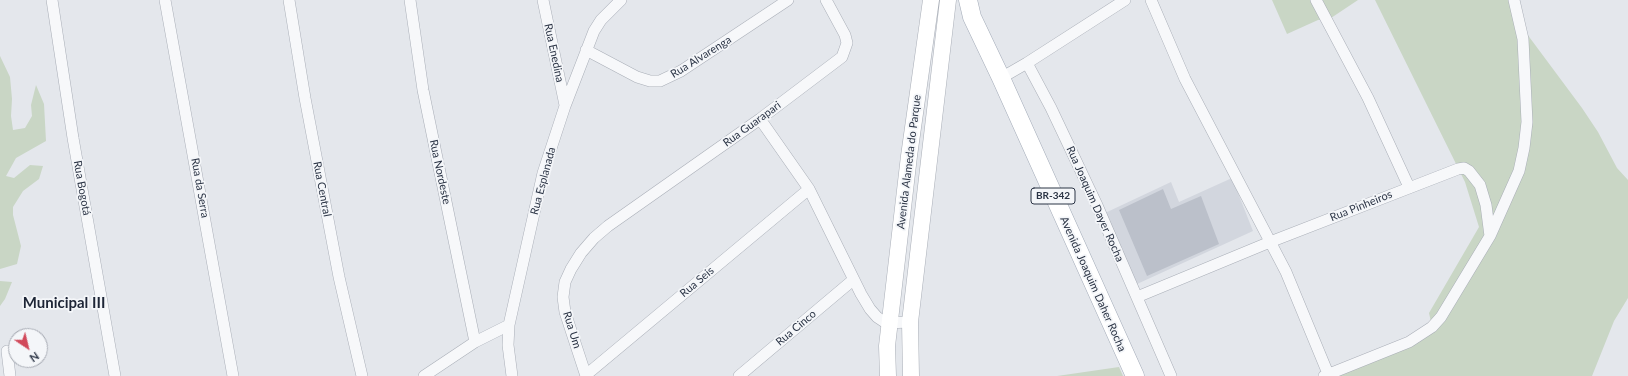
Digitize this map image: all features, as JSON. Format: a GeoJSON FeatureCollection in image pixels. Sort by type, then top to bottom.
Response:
{"type":"FeatureCollection","features":[{"type":"Feature","properties":{"kind":"main road","name":"BR-342"},"geometry":{"type":"LineString","coordinates":[[955,0],[959,7],[970,9]]}},
{"type":"Feature","properties":{"kind":"main road","name":"Avenida Joaquim Daher Rocha"},"geometry":{"type":"LineString","coordinates":[[970,9],[1135,376]]}},
{"type":"Feature","properties":{"kind":"street","name":"Rua Bogotá"},"geometry":{"type":"LineString","coordinates":[[52,0],[73,138],[115,376]]}},
{"type":"Feature","properties":{"kind":"street","name":"Rua da Serra"},"geometry":{"type":"LineString","coordinates":[[165,0],[233,376]]}},
{"type":"Feature","properties":{"kind":"street","name":"Rua Central"},"geometry":{"type":"LineString","coordinates":[[289,0],[305,98],[339,278],[362,376]]}},
{"type":"Feature","properties":{"kind":"street","name":"Rua Nordeste"},"geometry":{"type":"LineString","coordinates":[[410,0],[423,90],[475,342]]}},
{"type":"Feature","properties":{"kind":"street","name":"Rua Enedina"},"geometry":{"type":"LineString","coordinates":[[543,0],[565,106]]}},
{"type":"Feature","properties":{"kind":"street","name":"Rua Esplanada"},"geometry":{"type":"LineString","coordinates":[[512,376],[508,345],[509,325],[543,173],[565,106],[586,50],[601,20],[621,0]]}},
{"type":"Feature","properties":{"kind":"street","name":"Rua Alvarenga"},"geometry":{"type":"LineString","coordinates":[[586,50],[637,77],[650,81],[660,81],[681,71],[788,0]]}},
{"type":"Feature","properties":{"kind":"street","name":"Rua Guarapari"},"geometry":{"type":"LineString","coordinates":[[608,226],[760,119],[842,57],[847,43],[845,35],[826,0]]}},
{"type":"Feature","properties":{"kind":"street","name":"Avenida Alameda do Parque"},"geometry":{"type":"LineString","coordinates":[[888,376],[887,346],[909,156],[931,0]]}},
{"type":"Feature","properties":{"kind":"street","name":"Avenida Alameda do Parque"},"geometry":{"type":"LineString","coordinates":[[911,376],[910,322],[948,0]]}},
{"type":"Feature","properties":{"kind":"street"},"geometry":{"type":"LineString","coordinates":[[1001,78],[1125,0]]}},
{"type":"Feature","properties":{"kind":"street"},"geometry":{"type":"LineString","coordinates":[[1151,0],[1185,79],[1286,272],[1327,375],[1409,342],[1432,327],[1441,317],[1490,236],[1519,170],[1527,122],[1523,39],[1514,0]]}},
{"type":"Feature","properties":{"kind":"street"},"geometry":{"type":"LineString","coordinates":[[1316,0],[1368,98],[1409,187]]}},
{"type":"Feature","properties":{"kind":"street","name":"Rua Joaquim Dayer Rocha"},"geometry":{"type":"LineString","coordinates":[[1027,63],[1051,108],[1096,203],[1171,376]]}},
{"type":"Feature","properties":{"kind":"street"},"geometry":{"type":"LineString","coordinates":[[760,119],[809,189],[861,294],[877,317],[886,323],[910,322]]}},
{"type":"Feature","properties":{"kind":"street","name":"Rua Pinheiros"},"geometry":{"type":"LineString","coordinates":[[1137,297],[1409,187],[1464,168],[1469,170],[1480,185],[1486,206],[1490,236]]}},
{"type":"Feature","properties":{"kind":"street","name":"Rua Seis"},"geometry":{"type":"LineString","coordinates":[[586,375],[809,189]]}},
{"type":"Feature","properties":{"kind":"street","name":"Rua Um"},"geometry":{"type":"LineString","coordinates":[[586,375],[565,312],[565,282],[571,268],[581,253],[594,238],[608,226]]}},
{"type":"Feature","properties":{"kind":"street","name":"Rua Cinco"},"geometry":{"type":"LineString","coordinates":[[739,376],[854,280]]}},
{"type":"Feature","properties":{"kind":"street"},"geometry":{"type":"LineString","coordinates":[[424,376],[475,342],[509,325]]}},
{"type":"Feature","properties":{"kind":"street"},"geometry":{"type":"LineString","coordinates":[[7,351],[10,376]]}},
{"type":"Feature","properties":{"kind":"shaded area"},"geometry":{"type":"Polygon","coordinates":[[[1232,178],[1253,231],[1137,284],[1105,213],[1171,182],[1179,202],[1232,178]]]}},
{"type":"Feature","properties":{"kind":"green space"},"geometry":{"type":"Polygon","coordinates":[[[1272,0],[1358,0],[1331,18],[1318,20],[1287,34],[1272,0]]]}},
{"type":"Feature","properties":{"kind":"green space"},"geometry":{"type":"Polygon","coordinates":[[[1375,0],[1516,0],[1527,34],[1582,108],[1598,132],[1617,168],[1628,180],[1628,298],[1614,321],[1592,376],[1338,376],[1404,347],[1431,322],[1429,313],[1479,227],[1465,182],[1375,0]]]}},
{"type":"Feature","properties":{"kind":"green space"},"geometry":{"type":"Polygon","coordinates":[[[0,56],[10,77],[12,99],[11,116],[13,130],[25,128],[32,116],[31,105],[36,85],[44,104],[46,141],[16,158],[6,176],[14,178],[30,165],[43,166],[39,179],[23,191],[13,207],[13,215],[21,246],[17,264],[0,269],[0,56]]]}},
{"type":"Feature","properties":{"kind":"green space"},"geometry":{"type":"Polygon","coordinates":[[[0,281],[12,282],[5,299],[0,306],[0,281]]]}},
{"type":"Feature","properties":{"kind":"green space"},"geometry":{"type":"Polygon","coordinates":[[[1119,367],[1123,376],[1057,376],[1119,367]]]}},
{"type":"Feature","properties":{"kind":"building"},"geometry":{"type":"Polygon","coordinates":[[[1163,189],[1171,209],[1201,196],[1219,244],[1147,276],[1119,210],[1163,189]]]}},
{"type":"Feature","properties":{"kind":"district","name":"Municipal III"},"geometry":{"type":"Point","coordinates":[64,303]}}]}
